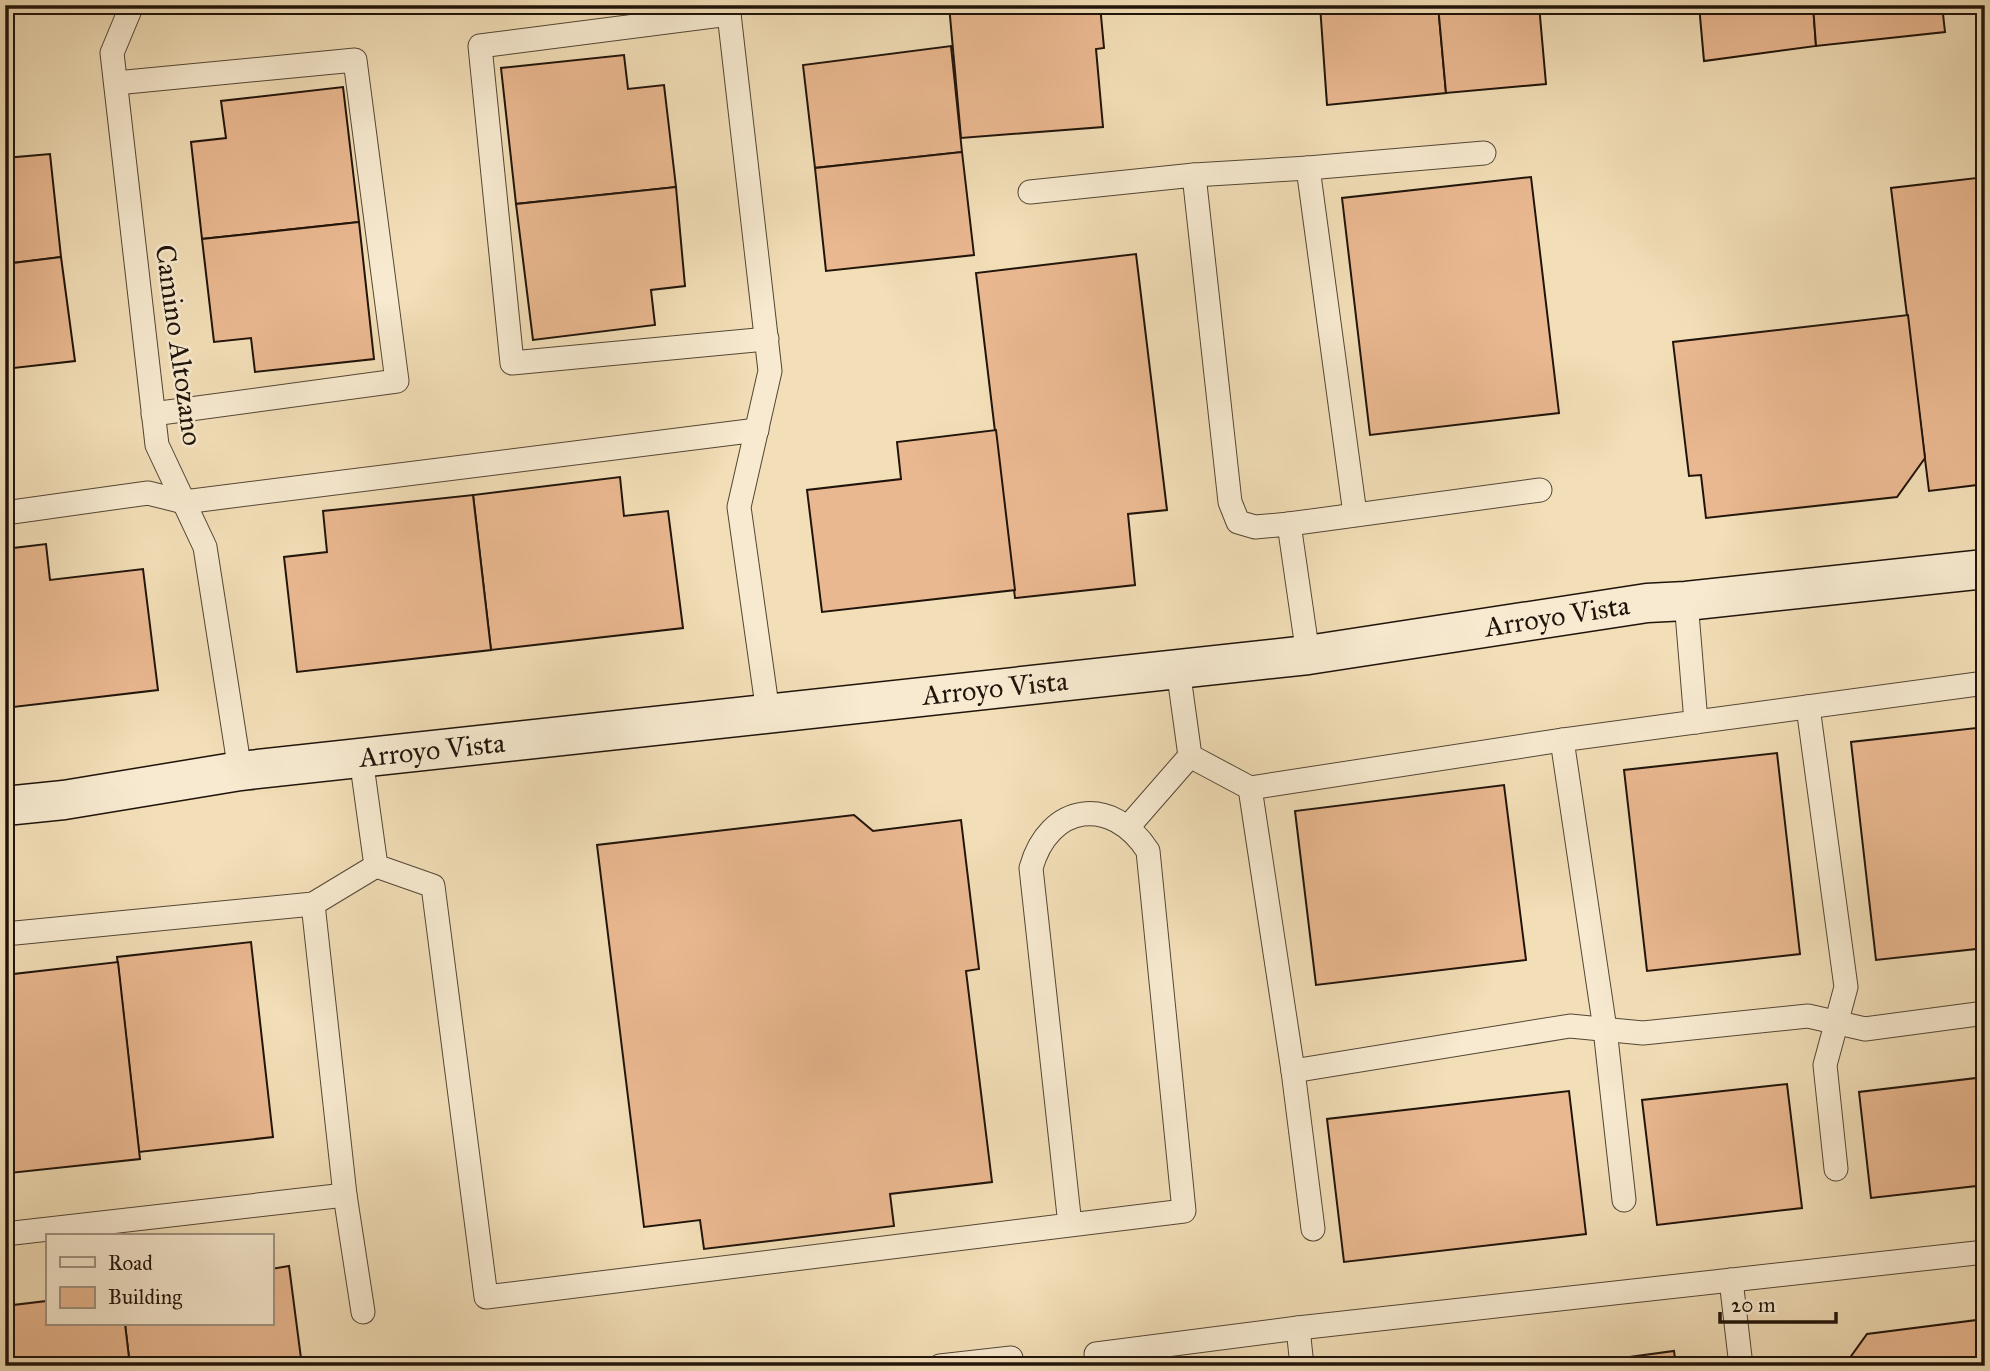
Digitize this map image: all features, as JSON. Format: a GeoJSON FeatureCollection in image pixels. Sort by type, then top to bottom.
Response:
{"type":"FeatureCollection","features":[{"type":"Feature","properties":{"kind":"main road","name":"Arroyo Vista"},"geometry":{"type":"LineString","coordinates":[[5,806],[64,800],[240,771],[1308,655],[1647,603],[1985,569]]}},
{"type":"Feature","properties":{"kind":"lane","name":"Camino Altozano"},"geometry":{"type":"LineString","coordinates":[[132,5],[112,53],[157,445],[205,547],[240,771]]}},
{"type":"Feature","properties":{"kind":"lane"},"geometry":{"type":"LineString","coordinates":[[767,339],[512,363],[480,46],[728,10],[767,339],[770,371],[739,507],[768,713]]}},
{"type":"Feature","properties":{"kind":"lane"},"geometry":{"type":"LineString","coordinates":[[116,83],[355,60],[397,382],[153,414]]}},
{"type":"Feature","properties":{"kind":"lane"},"geometry":{"type":"LineString","coordinates":[[1030,192],[1194,175],[1484,153]]}},
{"type":"Feature","properties":{"kind":"lane"},"geometry":{"type":"LineString","coordinates":[[1308,168],[1355,514]]}},
{"type":"Feature","properties":{"kind":"lane"},"geometry":{"type":"LineString","coordinates":[[1194,175],[1230,502],[1238,522],[1255,527],[1289,524],[1540,490]]}},
{"type":"Feature","properties":{"kind":"lane"},"geometry":{"type":"LineString","coordinates":[[5,513],[148,493],[184,502],[757,430]]}},
{"type":"Feature","properties":{"kind":"lane"},"geometry":{"type":"LineString","coordinates":[[1289,524],[1308,655]]}},
{"type":"Feature","properties":{"kind":"lane"},"geometry":{"type":"LineString","coordinates":[[1686,601],[1696,722]]}},
{"type":"Feature","properties":{"kind":"lane"},"geometry":{"type":"LineString","coordinates":[[1128,827],[1190,756],[1178,669]]}},
{"type":"Feature","properties":{"kind":"lane"},"geometry":{"type":"LineString","coordinates":[[1190,756],[1250,788],[1562,740],[1985,683]]}},
{"type":"Feature","properties":{"kind":"lane"},"geometry":{"type":"LineString","coordinates":[[1808,707],[1846,987],[1825,1065],[1836,1169]]}},
{"type":"Feature","properties":{"kind":"lane"},"geometry":{"type":"LineString","coordinates":[[1562,740],[1605,1029],[1624,1200]]}},
{"type":"Feature","properties":{"kind":"lane"},"geometry":{"type":"LineString","coordinates":[[361,758],[376,866]]}},
{"type":"Feature","properties":{"kind":"lane"},"geometry":{"type":"LineString","coordinates":[[1250,788],[1293,1071],[1312,1229]]}},
{"type":"Feature","properties":{"kind":"lane"},"geometry":{"type":"LineString","coordinates":[[376,866],[433,886],[486,1297],[1184,1211],[1148,851],[1137,834],[1121,821],[1102,815],[1082,814],[1063,820],[1048,832],[1037,849],[1031,868],[1070,1225]]}},
{"type":"Feature","properties":{"kind":"lane"},"geometry":{"type":"LineString","coordinates":[[5,934],[313,904],[376,866]]}},
{"type":"Feature","properties":{"kind":"lane"},"geometry":{"type":"LineString","coordinates":[[313,904],[345,1195],[363,1312]]}},
{"type":"Feature","properties":{"kind":"lane"},"geometry":{"type":"LineString","coordinates":[[1293,1071],[1570,1026],[1643,1034],[1808,1016],[1864,1029],[1985,1013]]}},
{"type":"Feature","properties":{"kind":"lane"},"geometry":{"type":"LineString","coordinates":[[5,1234],[345,1195]]}},
{"type":"Feature","properties":{"kind":"lane"},"geometry":{"type":"LineString","coordinates":[[1096,1354],[1298,1328],[1985,1252]]}},
{"type":"Feature","properties":{"kind":"lane"},"geometry":{"type":"LineString","coordinates":[[1731,1280],[1741,1366]]}},
{"type":"Feature","properties":{"kind":"lane"},"geometry":{"type":"LineString","coordinates":[[1298,1328],[1302,1366]]}},
{"type":"Feature","properties":{"kind":"lane"},"geometry":{"type":"LineString","coordinates":[[940,1366],[1012,1358]]}},
{"type":"Feature","properties":{"kind":"building"},"geometry":{"type":"Polygon","coordinates":[[[949,5],[1100,5],[1104,48],[1096,49],[1103,127],[961,138],[949,5]]]}},
{"type":"Feature","properties":{"kind":"building"},"geometry":{"type":"Polygon","coordinates":[[[1320,5],[1438,5],[1446,93],[1327,105],[1320,5]]]}},
{"type":"Feature","properties":{"kind":"building"},"geometry":{"type":"Polygon","coordinates":[[[1438,5],[1539,5],[1546,84],[1446,93],[1438,5]]]}},
{"type":"Feature","properties":{"kind":"building"},"geometry":{"type":"Polygon","coordinates":[[[1699,5],[1813,5],[1816,46],[1704,61],[1699,5]]]}},
{"type":"Feature","properties":{"kind":"building"},"geometry":{"type":"Polygon","coordinates":[[[1813,5],[1942,5],[1945,32],[1816,46],[1813,5]]]}},
{"type":"Feature","properties":{"kind":"building"},"geometry":{"type":"Polygon","coordinates":[[[951,46],[962,152],[815,168],[803,65],[951,46]]]}},
{"type":"Feature","properties":{"kind":"building"},"geometry":{"type":"Polygon","coordinates":[[[624,55],[628,89],[664,85],[676,187],[516,204],[501,68],[624,55]]]}},
{"type":"Feature","properties":{"kind":"building"},"geometry":{"type":"Polygon","coordinates":[[[343,87],[359,222],[202,239],[191,142],[226,138],[221,101],[343,87]]]}},
{"type":"Feature","properties":{"kind":"building"},"geometry":{"type":"Polygon","coordinates":[[[962,152],[974,255],[826,271],[815,168],[962,152]]]}},
{"type":"Feature","properties":{"kind":"building"},"geometry":{"type":"Polygon","coordinates":[[[50,154],[61,257],[5,264],[5,158],[50,154]]]}},
{"type":"Feature","properties":{"kind":"building"},"geometry":{"type":"Polygon","coordinates":[[[1531,177],[1559,413],[1370,435],[1342,198],[1531,177]]]}},
{"type":"Feature","properties":{"kind":"building"},"geometry":{"type":"Polygon","coordinates":[[[1985,177],[1985,484],[1929,491],[1891,188],[1985,177]]]}},
{"type":"Feature","properties":{"kind":"building"},"geometry":{"type":"Polygon","coordinates":[[[676,187],[685,286],[651,290],[655,325],[533,340],[516,204],[676,187]]]}},
{"type":"Feature","properties":{"kind":"building"},"geometry":{"type":"Polygon","coordinates":[[[359,222],[374,359],[255,372],[251,338],[214,342],[202,239],[359,222]]]}},
{"type":"Feature","properties":{"kind":"building"},"geometry":{"type":"Polygon","coordinates":[[[1136,254],[1167,510],[1128,514],[1135,585],[1015,598],[976,273],[1136,254]]]}},
{"type":"Feature","properties":{"kind":"building"},"geometry":{"type":"Polygon","coordinates":[[[61,257],[75,361],[5,369],[5,264],[61,257]]]}},
{"type":"Feature","properties":{"kind":"building"},"geometry":{"type":"Polygon","coordinates":[[[1908,315],[1925,458],[1897,497],[1706,518],[1701,475],[1689,476],[1673,342],[1908,315]]]}},
{"type":"Feature","properties":{"kind":"building"},"geometry":{"type":"Polygon","coordinates":[[[996,430],[1015,590],[822,612],[807,490],[901,479],[897,442],[996,430]]]}},
{"type":"Feature","properties":{"kind":"building"},"geometry":{"type":"Polygon","coordinates":[[[620,477],[624,516],[668,511],[683,628],[491,650],[473,495],[620,477]]]}},
{"type":"Feature","properties":{"kind":"building"},"geometry":{"type":"Polygon","coordinates":[[[473,495],[491,650],[297,672],[284,557],[327,552],[323,511],[473,495]]]}},
{"type":"Feature","properties":{"kind":"building"},"geometry":{"type":"Polygon","coordinates":[[[46,544],[50,580],[143,569],[158,690],[5,708],[5,549],[46,544]]]}},
{"type":"Feature","properties":{"kind":"building"},"geometry":{"type":"Polygon","coordinates":[[[1985,727],[1985,948],[1876,960],[1851,742],[1985,727]]]}},
{"type":"Feature","properties":{"kind":"building"},"geometry":{"type":"Polygon","coordinates":[[[1777,753],[1800,954],[1647,971],[1624,770],[1777,753]]]}},
{"type":"Feature","properties":{"kind":"building"},"geometry":{"type":"Polygon","coordinates":[[[1504,785],[1526,960],[1316,985],[1295,811],[1504,785]]]}},
{"type":"Feature","properties":{"kind":"building"},"geometry":{"type":"Polygon","coordinates":[[[854,815],[873,831],[961,820],[979,969],[966,971],[992,1182],[890,1194],[894,1226],[704,1249],[700,1220],[644,1227],[597,845],[854,815]]]}},
{"type":"Feature","properties":{"kind":"building"},"geometry":{"type":"Polygon","coordinates":[[[251,942],[273,1137],[139,1152],[117,957],[251,942]]]}},
{"type":"Feature","properties":{"kind":"building"},"geometry":{"type":"Polygon","coordinates":[[[118,962],[140,1159],[10,1173],[5,1133],[5,975],[118,962]]]}},
{"type":"Feature","properties":{"kind":"building"},"geometry":{"type":"Polygon","coordinates":[[[1985,1077],[1985,1185],[1871,1198],[1859,1092],[1985,1077]]]}},
{"type":"Feature","properties":{"kind":"building"},"geometry":{"type":"Polygon","coordinates":[[[1787,1084],[1802,1208],[1657,1225],[1642,1100],[1787,1084]]]}},
{"type":"Feature","properties":{"kind":"building"},"geometry":{"type":"Polygon","coordinates":[[[1569,1091],[1586,1234],[1344,1262],[1327,1119],[1569,1091]]]}},
{"type":"Feature","properties":{"kind":"building"},"geometry":{"type":"Polygon","coordinates":[[[289,1266],[302,1366],[130,1366],[125,1326],[273,1326],[273,1269],[289,1266]]]}},
{"type":"Feature","properties":{"kind":"building"},"geometry":{"type":"Polygon","coordinates":[[[46,1301],[46,1326],[125,1326],[130,1366],[5,1366],[5,1306],[46,1301]]]}},
{"type":"Feature","properties":{"kind":"building"},"geometry":{"type":"Polygon","coordinates":[[[1985,1319],[1985,1366],[1844,1366],[1867,1334],[1985,1319]]]}},
{"type":"Feature","properties":{"kind":"building"},"geometry":{"type":"Polygon","coordinates":[[[1674,1351],[1676,1366],[1563,1366],[1674,1351]]]}}]}
